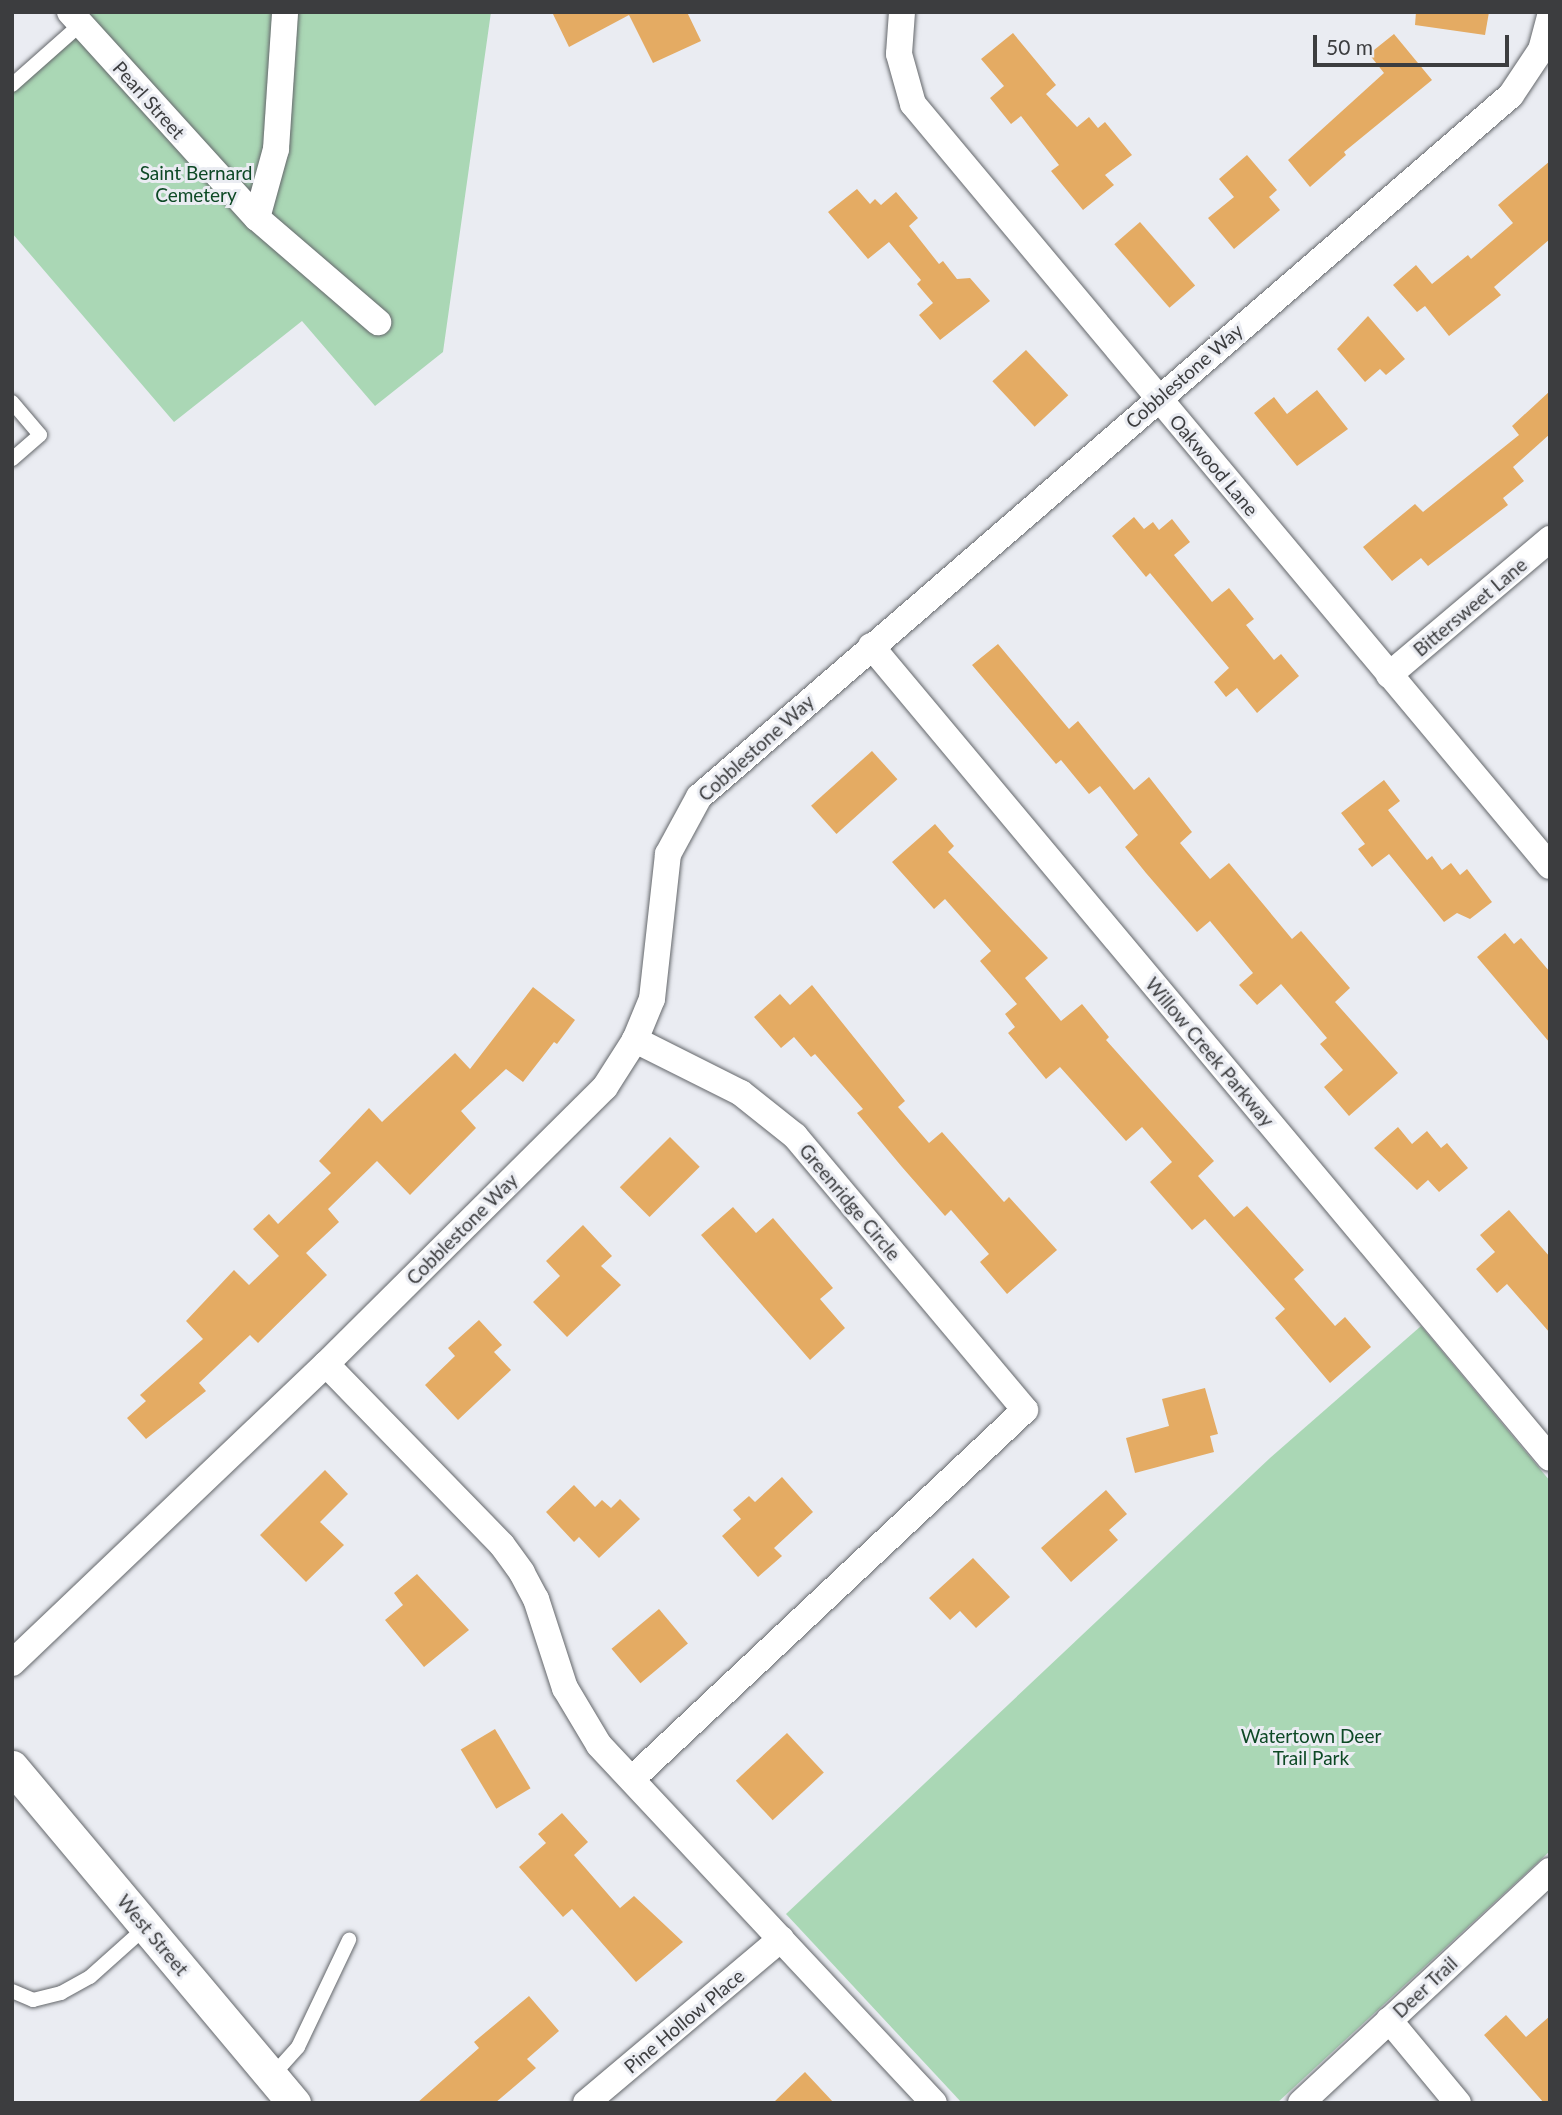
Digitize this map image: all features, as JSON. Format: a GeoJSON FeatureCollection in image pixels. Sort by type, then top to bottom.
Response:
{"type":"FeatureCollection","features":[{"type":"Feature","properties":{"kind":"street"},"geometry":{"type":"LineString","coordinates":[[257,218],[276,149],[285,12]]}},
{"type":"Feature","properties":{"kind":"street","name":"Oakwood Lane"},"geometry":{"type":"LineString","coordinates":[[902,12],[899,54],[913,104],[1550,866]]}},
{"type":"Feature","properties":{"kind":"street","name":"Cobblestone Way"},"geometry":{"type":"LineString","coordinates":[[12,1663],[326,1364],[588,1105],[635,1040],[652,999],[660,956],[661,891],[681,825],[722,774],[1511,95],[1541,50],[1550,17]]}},
{"type":"Feature","properties":{"kind":"street","name":"Pearl Street"},"geometry":{"type":"LineString","coordinates":[[75,18],[257,218],[377,322]]}},
{"type":"Feature","properties":{"kind":"street","name":"Bittersweet Lane"},"geometry":{"type":"LineString","coordinates":[[1389,675],[1550,539]]}},
{"type":"Feature","properties":{"kind":"street","name":"Willow Creek Parkway"},"geometry":{"type":"LineString","coordinates":[[871,646],[1550,1458]]}},
{"type":"Feature","properties":{"kind":"street","name":"Greenridge Circle"},"geometry":{"type":"LineString","coordinates":[[632,1779],[1025,1410],[795,1136],[741,1093],[635,1040]]}},
{"type":"Feature","properties":{"kind":"street"},"geometry":{"type":"LineString","coordinates":[[326,1364],[502,1545],[522,1573],[580,1719],[632,1779],[932,2102]]}},
{"type":"Feature","properties":{"kind":"street","name":"West Street"},"geometry":{"type":"LineString","coordinates":[[12,1767],[286,2095]]}},
{"type":"Feature","properties":{"kind":"street","name":"Deer Trail"},"geometry":{"type":"LineString","coordinates":[[1301,2103],[1550,1871]]}},
{"type":"Feature","properties":{"kind":"street","name":"Pine Hollow Place"},"geometry":{"type":"LineString","coordinates":[[586,2103],[781,1939]]}},
{"type":"Feature","properties":{"kind":"street"},"geometry":{"type":"LineString","coordinates":[[1389,2020],[1458,2103]]}},
{"type":"Feature","properties":{"kind":"lane"},"geometry":{"type":"LineString","coordinates":[[12,85],[75,18]]}},
{"type":"Feature","properties":{"kind":"lane"},"geometry":{"type":"LineString","coordinates":[[12,402],[40,435],[12,459]]}},
{"type":"Feature","properties":{"kind":"lane"},"geometry":{"type":"LineString","coordinates":[[12,1991],[33,2000],[61,1993],[90,1977],[146,1927]]}},
{"type":"Feature","properties":{"kind":"lane"},"geometry":{"type":"LineString","coordinates":[[286,2095],[298,2047],[349,1940]]}},
{"type":"Feature","properties":{"kind":"green space","name":"Saint Bernard Cemetery"},"geometry":{"type":"Polygon","coordinates":[[[58,12],[491,12],[443,352],[375,406],[302,321],[174,422],[12,233],[12,86],[76,33],[58,12]]]}},
{"type":"Feature","properties":{"kind":"green space","name":"Watertown Deer Trail Park"},"geometry":{"type":"Polygon","coordinates":[[[1421,1326],[1550,1481],[1550,1851],[1277,2103],[962,2103],[786,1914],[1270,1458],[1421,1326]]]}},
{"type":"Feature","properties":{"kind":"building"},"geometry":{"type":"Polygon","coordinates":[[[552,12],[687,12],[701,41],[653,63],[629,15],[569,47],[552,12]]]}},
{"type":"Feature","properties":{"kind":"building"},"geometry":{"type":"Polygon","coordinates":[[[1416,12],[1489,12],[1485,35],[1415,25],[1416,12]]]}},
{"type":"Feature","properties":{"kind":"building"},"geometry":{"type":"Polygon","coordinates":[[[1013,33],[1056,85],[1046,94],[1077,127],[1089,117],[1098,128],[1105,122],[1132,155],[1105,175],[1114,185],[1083,210],[1051,171],[1059,165],[1021,116],[1011,124],[990,98],[1004,86],[981,59],[1013,33]]]}},
{"type":"Feature","properties":{"kind":"building"},"geometry":{"type":"Polygon","coordinates":[[[1394,34],[1432,80],[1344,152],[1346,155],[1310,187],[1288,160],[1384,73],[1369,54],[1394,34]]]}},
{"type":"Feature","properties":{"kind":"building"},"geometry":{"type":"Polygon","coordinates":[[[1247,155],[1277,190],[1269,197],[1280,210],[1234,249],[1208,218],[1234,197],[1219,179],[1247,155]]]}},
{"type":"Feature","properties":{"kind":"building"},"geometry":{"type":"Polygon","coordinates":[[[1550,161],[1550,239],[1494,287],[1501,295],[1449,336],[1425,306],[1417,312],[1393,285],[1416,265],[1432,284],[1468,255],[1471,259],[1513,223],[1498,205],[1550,161]]]}},
{"type":"Feature","properties":{"kind":"building"},"geometry":{"type":"Polygon","coordinates":[[[857,189],[870,204],[875,199],[881,205],[896,192],[918,218],[909,226],[939,264],[943,261],[957,279],[970,278],[990,301],[940,340],[919,315],[933,303],[917,284],[921,280],[889,242],[868,259],[828,212],[857,189]]]}},
{"type":"Feature","properties":{"kind":"building"},"geometry":{"type":"Polygon","coordinates":[[[1140,222],[1195,285],[1169,308],[1114,244],[1140,222]]]}},
{"type":"Feature","properties":{"kind":"building"},"geometry":{"type":"Polygon","coordinates":[[[1368,316],[1405,359],[1386,375],[1380,369],[1365,382],[1337,349],[1368,316]]]}},
{"type":"Feature","properties":{"kind":"building"},"geometry":{"type":"Polygon","coordinates":[[[1026,350],[1068,395],[1035,427],[992,381],[1026,350]]]}},
{"type":"Feature","properties":{"kind":"building"},"geometry":{"type":"Polygon","coordinates":[[[1317,390],[1348,429],[1297,466],[1254,413],[1274,397],[1287,414],[1317,390]]]}},
{"type":"Feature","properties":{"kind":"building"},"geometry":{"type":"Polygon","coordinates":[[[1550,391],[1550,434],[1513,467],[1524,481],[1503,498],[1508,505],[1428,566],[1421,558],[1392,581],[1363,547],[1415,504],[1423,512],[1519,435],[1512,426],[1550,391]]]}},
{"type":"Feature","properties":{"kind":"building"},"geometry":{"type":"Polygon","coordinates":[[[1134,517],[1144,529],[1153,522],[1159,530],[1172,519],[1190,542],[1174,555],[1212,602],[1229,588],[1254,619],[1246,625],[1274,660],[1281,654],[1299,676],[1257,713],[1237,688],[1226,697],[1214,682],[1229,668],[1150,573],[1146,577],[1112,536],[1134,517]]]}},
{"type":"Feature","properties":{"kind":"building"},"geometry":{"type":"Polygon","coordinates":[[[998,644],[1069,729],[1078,721],[1134,790],[1149,777],[1192,832],[1180,843],[1210,879],[1229,863],[1292,939],[1301,931],[1350,988],[1335,1002],[1398,1073],[1349,1116],[1324,1087],[1343,1070],[1320,1044],[1327,1038],[1281,984],[1257,1005],[1239,985],[1253,973],[1210,921],[1197,932],[1146,873],[1125,847],[1138,835],[1100,786],[1089,794],[1061,760],[1056,764],[972,665],[998,644]]]}},
{"type":"Feature","properties":{"kind":"building"},"geometry":{"type":"Polygon","coordinates":[[[872,751],[897,779],[836,834],[811,806],[872,751]]]}},
{"type":"Feature","properties":{"kind":"building"},"geometry":{"type":"Polygon","coordinates":[[[1384,780],[1400,801],[1388,810],[1427,860],[1432,856],[1442,870],[1451,863],[1460,875],[1467,869],[1492,902],[1470,919],[1457,913],[1444,922],[1389,854],[1372,867],[1358,849],[1365,844],[1341,813],[1384,780]]]}},
{"type":"Feature","properties":{"kind":"building"},"geometry":{"type":"Polygon","coordinates":[[[935,824],[954,846],[948,852],[1048,958],[1025,978],[1061,1021],[1082,1004],[1109,1037],[1106,1040],[1214,1161],[1198,1176],[1234,1217],[1247,1206],[1304,1270],[1294,1279],[1335,1326],[1345,1317],[1371,1347],[1330,1383],[1275,1318],[1285,1309],[1205,1219],[1192,1230],[1150,1182],[1172,1162],[1142,1127],[1126,1141],[1060,1067],[1046,1079],[1008,1033],[1015,1027],[1005,1014],[1017,1004],[980,961],[991,951],[945,899],[934,909],[892,862],[935,824]]]}},
{"type":"Feature","properties":{"kind":"building"},"geometry":{"type":"Polygon","coordinates":[[[1505,933],[1514,944],[1521,938],[1550,972],[1550,1043],[1477,957],[1505,933]]]}},
{"type":"Feature","properties":{"kind":"building"},"geometry":{"type":"Polygon","coordinates":[[[812,985],[905,1101],[898,1107],[929,1143],[942,1132],[1004,1202],[1009,1197],[1057,1250],[1007,1294],[980,1262],[989,1254],[951,1210],[945,1216],[902,1167],[857,1113],[863,1109],[815,1054],[811,1057],[794,1037],[781,1048],[754,1017],[780,994],[790,1005],[812,985]]]}},
{"type":"Feature","properties":{"kind":"building"},"geometry":{"type":"Polygon","coordinates":[[[533,987],[575,1020],[557,1044],[554,1042],[523,1082],[506,1069],[461,1111],[476,1128],[410,1195],[377,1161],[328,1209],[339,1222],[306,1253],[327,1275],[258,1343],[250,1335],[199,1383],[206,1391],[146,1439],[127,1418],[146,1401],[140,1395],[203,1339],[186,1321],[234,1270],[249,1285],[279,1256],[253,1229],[269,1214],[278,1224],[331,1173],[319,1161],[369,1108],[382,1122],[455,1053],[470,1069],[533,987]]]}},
{"type":"Feature","properties":{"kind":"building"},"geometry":{"type":"Polygon","coordinates":[[[1398,1127],[1412,1144],[1427,1131],[1441,1148],[1447,1143],[1468,1168],[1439,1192],[1428,1180],[1417,1190],[1374,1148],[1398,1127]]]}},
{"type":"Feature","properties":{"kind":"building"},"geometry":{"type":"Polygon","coordinates":[[[670,1137],[700,1167],[649,1217],[620,1187],[670,1137]]]}},
{"type":"Feature","properties":{"kind":"building"},"geometry":{"type":"Polygon","coordinates":[[[733,1207],[756,1233],[773,1218],[833,1288],[820,1299],[845,1328],[810,1360],[701,1235],[733,1207]]]}},
{"type":"Feature","properties":{"kind":"building"},"geometry":{"type":"Polygon","coordinates":[[[1509,1210],[1550,1257],[1550,1333],[1507,1284],[1497,1293],[1476,1269],[1495,1252],[1480,1235],[1509,1210]]]}},
{"type":"Feature","properties":{"kind":"building"},"geometry":{"type":"Polygon","coordinates":[[[583,1225],[612,1256],[601,1266],[621,1285],[567,1337],[533,1302],[560,1276],[546,1261],[583,1225]]]}},
{"type":"Feature","properties":{"kind":"building"},"geometry":{"type":"Polygon","coordinates":[[[479,1320],[502,1345],[494,1352],[511,1370],[458,1420],[425,1385],[455,1356],[448,1348],[479,1320]]]}},
{"type":"Feature","properties":{"kind":"building"},"geometry":{"type":"Polygon","coordinates":[[[1205,1388],[1218,1434],[1210,1436],[1214,1452],[1135,1473],[1126,1438],[1169,1426],[1162,1399],[1205,1388]]]}},
{"type":"Feature","properties":{"kind":"building"},"geometry":{"type":"Polygon","coordinates":[[[325,1470],[348,1494],[320,1522],[344,1545],[306,1582],[260,1535],[325,1470]]]}},
{"type":"Feature","properties":{"kind":"building"},"geometry":{"type":"Polygon","coordinates":[[[782,1477],[813,1512],[774,1548],[782,1556],[758,1577],[722,1536],[741,1519],[733,1510],[749,1496],[755,1502],[782,1477]]]}},
{"type":"Feature","properties":{"kind":"building"},"geometry":{"type":"Polygon","coordinates":[[[574,1485],[595,1507],[602,1500],[611,1508],[620,1499],[640,1519],[599,1558],[579,1537],[574,1542],[546,1512],[574,1485]]]}},
{"type":"Feature","properties":{"kind":"building"},"geometry":{"type":"Polygon","coordinates":[[[1106,1490],[1127,1514],[1109,1530],[1118,1540],[1071,1582],[1041,1548],[1106,1490]]]}},
{"type":"Feature","properties":{"kind":"building"},"geometry":{"type":"Polygon","coordinates":[[[973,1558],[1010,1597],[976,1628],[960,1611],[950,1620],[929,1598],[973,1558]]]}},
{"type":"Feature","properties":{"kind":"building"},"geometry":{"type":"Polygon","coordinates":[[[417,1574],[469,1630],[424,1667],[385,1620],[403,1605],[394,1593],[417,1574]]]}},
{"type":"Feature","properties":{"kind":"building"},"geometry":{"type":"Polygon","coordinates":[[[659,1609],[688,1643],[640,1683],[612,1649],[659,1609]]]}},
{"type":"Feature","properties":{"kind":"building"},"geometry":{"type":"Polygon","coordinates":[[[495,1729],[531,1788],[496,1809],[461,1750],[495,1729]]]}},
{"type":"Feature","properties":{"kind":"building"},"geometry":{"type":"Polygon","coordinates":[[[787,1733],[824,1772],[773,1820],[736,1781],[787,1733]]]}},
{"type":"Feature","properties":{"kind":"building"},"geometry":{"type":"Polygon","coordinates":[[[562,1813],[588,1842],[574,1855],[620,1908],[634,1896],[683,1942],[636,1982],[572,1909],[563,1917],[519,1867],[546,1843],[538,1834],[562,1813]]]}},
{"type":"Feature","properties":{"kind":"building"},"geometry":{"type":"Polygon","coordinates":[[[529,1996],[559,2031],[527,2059],[536,2068],[495,2103],[417,2103],[479,2048],[474,2042],[529,1996]]]}},
{"type":"Feature","properties":{"kind":"building"},"geometry":{"type":"Polygon","coordinates":[[[1506,2015],[1526,2037],[1550,2016],[1550,2103],[1544,2103],[1484,2035],[1506,2015]]]}},
{"type":"Feature","properties":{"kind":"building"},"geometry":{"type":"Polygon","coordinates":[[[805,2072],[834,2103],[773,2103],[805,2072]]]}}]}
